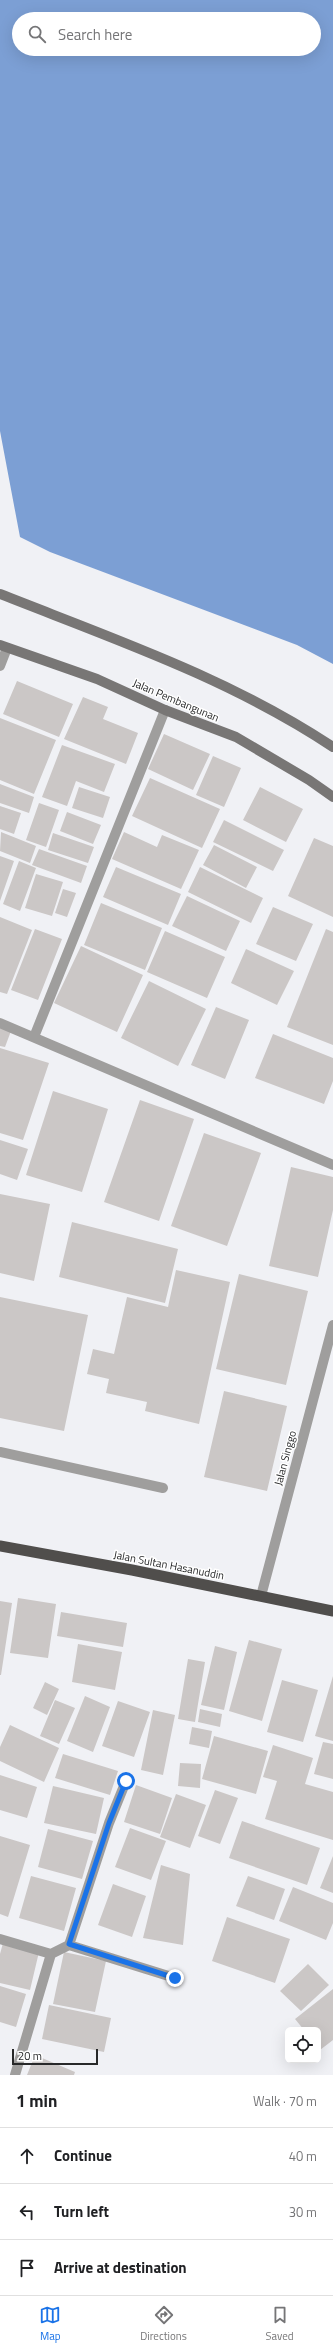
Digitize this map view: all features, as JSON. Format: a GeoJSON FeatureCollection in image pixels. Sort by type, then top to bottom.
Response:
{"type":"FeatureCollection","features":[{"type":"Feature","properties":{"kind":"highway","name":"Jalan Sultan Hasanuddin"},"geometry":{"type":"LineString","coordinates":[[0,1546],[132,1570],[333,1611]]}},
{"type":"Feature","properties":{"kind":"main road"},"geometry":{"type":"LineString","coordinates":[[0,594],[197,672],[292,720],[333,747]]}},
{"type":"Feature","properties":{"kind":"main road","name":"Jalan Pembangunan"},"geometry":{"type":"LineString","coordinates":[[4,646],[97,679],[165,710],[236,738],[309,780],[333,797]]}},
{"type":"Feature","properties":{"kind":"street"},"geometry":{"type":"LineString","coordinates":[[0,666],[4,646]]}},
{"type":"Feature","properties":{"kind":"street"},"geometry":{"type":"LineString","coordinates":[[34,1037],[165,710]]}},
{"type":"Feature","properties":{"kind":"street"},"geometry":{"type":"LineString","coordinates":[[0,1023],[333,1165]]}},
{"type":"Feature","properties":{"kind":"street","name":"Jalan Singgo"},"geometry":{"type":"LineString","coordinates":[[261,1596],[333,1325]]}},
{"type":"Feature","properties":{"kind":"street"},"geometry":{"type":"LineString","coordinates":[[0,1452],[163,1488]]}},
{"type":"Feature","properties":{"kind":"street"},"geometry":{"type":"LineString","coordinates":[[15,2075],[51,1954],[69,1944],[109,1823],[126,1781]]}},
{"type":"Feature","properties":{"kind":"street"},"geometry":{"type":"LineString","coordinates":[[0,1939],[51,1954]]}},
{"type":"Feature","properties":{"kind":"street"},"geometry":{"type":"LineString","coordinates":[[69,1944],[175,1978]]}},
{"type":"Feature","properties":{"kind":"water"},"geometry":{"type":"Polygon","coordinates":[[[0,0],[333,0],[333,664],[297,645],[50,552],[20,537],[0,431],[0,0]]]}},
{"type":"Feature","properties":{"kind":"building"},"geometry":{"type":"Polygon","coordinates":[[[17,681],[73,704],[59,737],[3,714],[17,681]]]}},
{"type":"Feature","properties":{"kind":"building"},"geometry":{"type":"Polygon","coordinates":[[[83,697],[108,707],[103,719],[138,733],[126,764],[64,739],[83,697]]]}},
{"type":"Feature","properties":{"kind":"building"},"geometry":{"type":"Polygon","coordinates":[[[0,718],[56,740],[34,794],[0,780],[0,718]]]}},
{"type":"Feature","properties":{"kind":"building"},"geometry":{"type":"Polygon","coordinates":[[[164,734],[210,754],[193,790],[148,769],[164,734]]]}},
{"type":"Feature","properties":{"kind":"building"},"geometry":{"type":"Polygon","coordinates":[[[62,745],[115,764],[104,792],[76,781],[67,806],[42,797],[62,745]]]}},
{"type":"Feature","properties":{"kind":"building"},"geometry":{"type":"Polygon","coordinates":[[[213,756],[241,768],[224,807],[196,795],[213,756]]]}},
{"type":"Feature","properties":{"kind":"building"},"geometry":{"type":"Polygon","coordinates":[[[150,778],[220,809],[202,848],[132,816],[150,778]]]}},
{"type":"Feature","properties":{"kind":"building"},"geometry":{"type":"Polygon","coordinates":[[[0,784],[34,797],[29,813],[0,803],[0,784]]]}},
{"type":"Feature","properties":{"kind":"building"},"geometry":{"type":"Polygon","coordinates":[[[79,787],[110,797],[103,818],[72,808],[79,787]]]}},
{"type":"Feature","properties":{"kind":"building"},"geometry":{"type":"Polygon","coordinates":[[[260,787],[303,809],[286,842],[243,820],[260,787]]]}},
{"type":"Feature","properties":{"kind":"building"},"geometry":{"type":"Polygon","coordinates":[[[39,803],[59,810],[46,847],[26,840],[39,803]]]}},
{"type":"Feature","properties":{"kind":"building"},"geometry":{"type":"Polygon","coordinates":[[[0,806],[21,813],[14,834],[0,829],[0,806]]]}},
{"type":"Feature","properties":{"kind":"building"},"geometry":{"type":"Polygon","coordinates":[[[67,812],[101,825],[93,844],[60,831],[67,812]]]}},
{"type":"Feature","properties":{"kind":"building"},"geometry":{"type":"Polygon","coordinates":[[[224,820],[284,850],[273,871],[213,842],[224,820]]]}},
{"type":"Feature","properties":{"kind":"building"},"geometry":{"type":"Polygon","coordinates":[[[1,832],[36,846],[30,863],[0,851],[1,832]]]}},
{"type":"Feature","properties":{"kind":"building"},"geometry":{"type":"Polygon","coordinates":[[[124,832],[157,847],[162,835],[199,850],[181,889],[112,859],[124,832]]]}},
{"type":"Feature","properties":{"kind":"building"},"geometry":{"type":"Polygon","coordinates":[[[53,833],[94,847],[88,863],[48,850],[53,833]]]}},
{"type":"Feature","properties":{"kind":"building"},"geometry":{"type":"Polygon","coordinates":[[[314,838],[333,846],[333,917],[288,896],[314,838]]]}},
{"type":"Feature","properties":{"kind":"building"},"geometry":{"type":"Polygon","coordinates":[[[214,845],[257,867],[246,888],[203,865],[214,845]]]}},
{"type":"Feature","properties":{"kind":"building"},"geometry":{"type":"Polygon","coordinates":[[[39,849],[87,866],[81,883],[32,865],[39,849]]]}},
{"type":"Feature","properties":{"kind":"building"},"geometry":{"type":"Polygon","coordinates":[[[0,856],[14,861],[0,901],[0,856]]]}},
{"type":"Feature","properties":{"kind":"building"},"geometry":{"type":"Polygon","coordinates":[[[19,861],[36,868],[20,911],[3,904],[19,861]]]}},
{"type":"Feature","properties":{"kind":"building"},"geometry":{"type":"Polygon","coordinates":[[[116,867],[181,894],[168,925],[103,897],[116,867]]]}},
{"type":"Feature","properties":{"kind":"building"},"geometry":{"type":"Polygon","coordinates":[[[200,867],[263,898],[251,923],[188,892],[200,867]]]}},
{"type":"Feature","properties":{"kind":"building"},"geometry":{"type":"Polygon","coordinates":[[[36,874],[63,882],[52,916],[25,908],[36,874]]]}},
{"type":"Feature","properties":{"kind":"building"},"geometry":{"type":"Polygon","coordinates":[[[63,889],[76,893],[67,917],[55,913],[63,889]]]}},
{"type":"Feature","properties":{"kind":"building"},"geometry":{"type":"Polygon","coordinates":[[[187,896],[240,921],[226,951],[172,926],[187,896]]]}},
{"type":"Feature","properties":{"kind":"building"},"geometry":{"type":"Polygon","coordinates":[[[101,903],[162,928],[145,970],[84,945],[101,903]]]}},
{"type":"Feature","properties":{"kind":"building"},"geometry":{"type":"Polygon","coordinates":[[[273,907],[313,924],[296,961],[256,944],[273,907]]]}},
{"type":"Feature","properties":{"kind":"building"},"geometry":{"type":"Polygon","coordinates":[[[0,917],[32,930],[7,994],[0,992],[0,917]]]}},
{"type":"Feature","properties":{"kind":"building"},"geometry":{"type":"Polygon","coordinates":[[[35,929],[62,939],[38,1000],[11,990],[35,929]]]}},
{"type":"Feature","properties":{"kind":"building"},"geometry":{"type":"Polygon","coordinates":[[[326,929],[333,932],[333,1045],[287,1027],[326,929]]]}},
{"type":"Feature","properties":{"kind":"building"},"geometry":{"type":"Polygon","coordinates":[[[165,931],[225,957],[207,998],[147,972],[165,931]]]}},
{"type":"Feature","properties":{"kind":"building"},"geometry":{"type":"Polygon","coordinates":[[[81,946],[143,975],[117,1032],[54,1003],[81,946]]]}},
{"type":"Feature","properties":{"kind":"building"},"geometry":{"type":"Polygon","coordinates":[[[246,949],[294,971],[277,1005],[231,983],[246,949]]]}},
{"type":"Feature","properties":{"kind":"building"},"geometry":{"type":"Polygon","coordinates":[[[149,981],[206,1009],[178,1066],[121,1038],[149,981]]]}},
{"type":"Feature","properties":{"kind":"building"},"geometry":{"type":"Polygon","coordinates":[[[216,1007],[249,1020],[225,1079],[191,1065],[216,1007]]]}},
{"type":"Feature","properties":{"kind":"building"},"geometry":{"type":"Polygon","coordinates":[[[0,1027],[11,1031],[5,1047],[0,1046],[0,1027]]]}},
{"type":"Feature","properties":{"kind":"building"},"geometry":{"type":"Polygon","coordinates":[[[273,1034],[333,1058],[333,1081],[324,1104],[255,1078],[273,1034]]]}},
{"type":"Feature","properties":{"kind":"building"},"geometry":{"type":"Polygon","coordinates":[[[0,1048],[49,1063],[23,1140],[0,1133],[0,1048]]]}},
{"type":"Feature","properties":{"kind":"building"},"geometry":{"type":"Polygon","coordinates":[[[53,1091],[108,1109],[82,1192],[26,1175],[53,1091]]]}},
{"type":"Feature","properties":{"kind":"building"},"geometry":{"type":"Polygon","coordinates":[[[140,1100],[194,1119],[159,1221],[104,1202],[140,1100]]]}},
{"type":"Feature","properties":{"kind":"building"},"geometry":{"type":"Polygon","coordinates":[[[204,1133],[261,1153],[227,1246],[171,1226],[204,1133]]]}},
{"type":"Feature","properties":{"kind":"building"},"geometry":{"type":"Polygon","coordinates":[[[0,1140],[28,1149],[17,1180],[0,1174],[0,1140]]]}},
{"type":"Feature","properties":{"kind":"building"},"geometry":{"type":"Polygon","coordinates":[[[291,1167],[333,1177],[333,1210],[318,1277],[269,1266],[291,1167]]]}},
{"type":"Feature","properties":{"kind":"building"},"geometry":{"type":"Polygon","coordinates":[[[0,1194],[50,1204],[34,1281],[0,1273],[0,1194]]]}},
{"type":"Feature","properties":{"kind":"building"},"geometry":{"type":"Polygon","coordinates":[[[72,1222],[178,1249],[165,1303],[59,1277],[72,1222]]]}},
{"type":"Feature","properties":{"kind":"building"},"geometry":{"type":"Polygon","coordinates":[[[176,1270],[230,1282],[199,1424],[145,1411],[147,1402],[106,1393],[109,1379],[87,1374],[93,1349],[114,1354],[127,1297],[168,1307],[176,1270]]]}},
{"type":"Feature","properties":{"kind":"building"},"geometry":{"type":"Polygon","coordinates":[[[239,1274],[308,1291],[286,1385],[216,1369],[239,1274]]]}},
{"type":"Feature","properties":{"kind":"building"},"geometry":{"type":"Polygon","coordinates":[[[0,1297],[88,1315],[64,1431],[0,1418],[0,1297]]]}},
{"type":"Feature","properties":{"kind":"building"},"geometry":{"type":"Polygon","coordinates":[[[224,1391],[287,1406],[267,1491],[204,1477],[224,1391]]]}},
{"type":"Feature","properties":{"kind":"building"},"geometry":{"type":"Polygon","coordinates":[[[18,1598],[56,1604],[48,1658],[10,1653],[18,1598]]]}},
{"type":"Feature","properties":{"kind":"building"},"geometry":{"type":"Polygon","coordinates":[[[0,1601],[12,1603],[1,1675],[0,1675],[0,1601]]]}},
{"type":"Feature","properties":{"kind":"building"},"geometry":{"type":"Polygon","coordinates":[[[61,1612],[127,1623],[123,1647],[57,1636],[61,1612]]]}},
{"type":"Feature","properties":{"kind":"building"},"geometry":{"type":"Polygon","coordinates":[[[249,1640],[282,1649],[262,1721],[229,1711],[249,1640]]]}},
{"type":"Feature","properties":{"kind":"building"},"geometry":{"type":"Polygon","coordinates":[[[78,1644],[122,1652],[115,1690],[72,1682],[78,1644]]]}},
{"type":"Feature","properties":{"kind":"building"},"geometry":{"type":"Polygon","coordinates":[[[215,1646],[237,1652],[224,1710],[201,1705],[215,1646]]]}},
{"type":"Feature","properties":{"kind":"building"},"geometry":{"type":"Polygon","coordinates":[[[188,1659],[205,1662],[195,1722],[178,1719],[188,1659]]]}},
{"type":"Feature","properties":{"kind":"building"},"geometry":{"type":"Polygon","coordinates":[[[333,1676],[333,1741],[315,1736],[333,1676]]]}},
{"type":"Feature","properties":{"kind":"building"},"geometry":{"type":"Polygon","coordinates":[[[282,1680],[318,1690],[303,1742],[267,1732],[282,1680]]]}},
{"type":"Feature","properties":{"kind":"building"},"geometry":{"type":"Polygon","coordinates":[[[45,1682],[59,1689],[47,1715],[33,1708],[45,1682]]]}},
{"type":"Feature","properties":{"kind":"building"},"geometry":{"type":"Polygon","coordinates":[[[85,1696],[110,1707],[93,1752],[67,1741],[85,1696]]]}},
{"type":"Feature","properties":{"kind":"building"},"geometry":{"type":"Polygon","coordinates":[[[55,1700],[75,1708],[59,1744],[40,1736],[55,1700]]]}},
{"type":"Feature","properties":{"kind":"building"},"geometry":{"type":"Polygon","coordinates":[[[118,1701],[150,1712],[134,1757],[102,1746],[118,1701]]]}},
{"type":"Feature","properties":{"kind":"building"},"geometry":{"type":"Polygon","coordinates":[[[200,1709],[222,1714],[220,1727],[198,1722],[200,1709]]]}},
{"type":"Feature","properties":{"kind":"building"},"geometry":{"type":"Polygon","coordinates":[[[153,1710],[175,1715],[163,1775],[141,1770],[153,1710]]]}},
{"type":"Feature","properties":{"kind":"building"},"geometry":{"type":"Polygon","coordinates":[[[10,1725],[59,1748],[44,1782],[0,1761],[0,1747],[10,1725]]]}},
{"type":"Feature","properties":{"kind":"building"},"geometry":{"type":"Polygon","coordinates":[[[192,1727],[212,1731],[209,1748],[189,1744],[192,1727]]]}},
{"type":"Feature","properties":{"kind":"building"},"geometry":{"type":"Polygon","coordinates":[[[214,1736],[268,1751],[256,1794],[202,1779],[214,1736]]]}},
{"type":"Feature","properties":{"kind":"building"},"geometry":{"type":"Polygon","coordinates":[[[323,1742],[333,1744],[333,1779],[314,1774],[323,1742]]]}},
{"type":"Feature","properties":{"kind":"building"},"geometry":{"type":"Polygon","coordinates":[[[273,1745],[313,1758],[305,1784],[333,1792],[333,1840],[265,1819],[277,1781],[263,1777],[273,1745]]]}},
{"type":"Feature","properties":{"kind":"building"},"geometry":{"type":"Polygon","coordinates":[[[63,1754],[118,1771],[110,1795],[55,1778],[63,1754]]]}},
{"type":"Feature","properties":{"kind":"building"},"geometry":{"type":"Polygon","coordinates":[[[180,1763],[201,1764],[200,1788],[178,1786],[180,1763]]]}},
{"type":"Feature","properties":{"kind":"building"},"geometry":{"type":"Polygon","coordinates":[[[0,1775],[37,1787],[27,1818],[0,1810],[0,1775]]]}},
{"type":"Feature","properties":{"kind":"building"},"geometry":{"type":"Polygon","coordinates":[[[136,1785],[172,1798],[160,1834],[124,1822],[136,1785]]]}},
{"type":"Feature","properties":{"kind":"building"},"geometry":{"type":"Polygon","coordinates":[[[53,1786],[104,1798],[96,1834],[44,1823],[53,1786]]]}},
{"type":"Feature","properties":{"kind":"building"},"geometry":{"type":"Polygon","coordinates":[[[215,1790],[238,1798],[220,1844],[198,1836],[215,1790]]]}},
{"type":"Feature","properties":{"kind":"building"},"geometry":{"type":"Polygon","coordinates":[[[176,1794],[206,1805],[190,1848],[160,1837],[176,1794]]]}},
{"type":"Feature","properties":{"kind":"building"},"geometry":{"type":"Polygon","coordinates":[[[242,1821],[320,1848],[307,1885],[229,1858],[242,1821]]]}},
{"type":"Feature","properties":{"kind":"building"},"geometry":{"type":"Polygon","coordinates":[[[130,1828],[166,1841],[151,1880],[115,1867],[130,1828]]]}},
{"type":"Feature","properties":{"kind":"building"},"geometry":{"type":"Polygon","coordinates":[[[48,1829],[93,1841],[82,1879],[38,1867],[48,1829]]]}},
{"type":"Feature","properties":{"kind":"building"},"geometry":{"type":"Polygon","coordinates":[[[0,1836],[30,1845],[8,1917],[0,1914],[0,1836]]]}},
{"type":"Feature","properties":{"kind":"building"},"geometry":{"type":"Polygon","coordinates":[[[333,1856],[333,1893],[320,1888],[333,1856]]]}},
{"type":"Feature","properties":{"kind":"building"},"geometry":{"type":"Polygon","coordinates":[[[161,1865],[190,1874],[183,1945],[143,1938],[161,1865]]]}},
{"type":"Feature","properties":{"kind":"building"},"geometry":{"type":"Polygon","coordinates":[[[31,1876],[76,1888],[64,1931],[19,1918],[31,1876]]]}},
{"type":"Feature","properties":{"kind":"building"},"geometry":{"type":"Polygon","coordinates":[[[248,1876],[285,1889],[274,1920],[236,1906],[248,1876]]]}},
{"type":"Feature","properties":{"kind":"building"},"geometry":{"type":"Polygon","coordinates":[[[113,1884],[146,1896],[132,1937],[98,1925],[113,1884]]]}},
{"type":"Feature","properties":{"kind":"building"},"geometry":{"type":"Polygon","coordinates":[[[293,1887],[333,1903],[333,1923],[326,1940],[279,1921],[293,1887]]]}},
{"type":"Feature","properties":{"kind":"building"},"geometry":{"type":"Polygon","coordinates":[[[227,1917],[290,1939],[275,1983],[212,1961],[227,1917]]]}},
{"type":"Feature","properties":{"kind":"building"},"geometry":{"type":"Polygon","coordinates":[[[3,1943],[39,1952],[30,1990],[0,1983],[0,1954],[3,1943]]]}},
{"type":"Feature","properties":{"kind":"building"},"geometry":{"type":"Polygon","coordinates":[[[64,1952],[106,1961],[95,2012],[53,2004],[64,1952]]]}},
{"type":"Feature","properties":{"kind":"building"},"geometry":{"type":"Polygon","coordinates":[[[308,1964],[329,1985],[301,2011],[280,1991],[308,1964]]]}},
{"type":"Feature","properties":{"kind":"building"},"geometry":{"type":"Polygon","coordinates":[[[0,1986],[26,1994],[16,2027],[0,2022],[0,1986]]]}},
{"type":"Feature","properties":{"kind":"building"},"geometry":{"type":"Polygon","coordinates":[[[333,1989],[333,2040],[321,2049],[321,2027],[302,2027],[295,2019],[333,1989]]]}},
{"type":"Feature","properties":{"kind":"building"},"geometry":{"type":"Polygon","coordinates":[[[49,2005],[111,2018],[104,2052],[42,2039],[49,2005]]]}},
{"type":"Feature","properties":{"kind":"building"},"geometry":{"type":"Polygon","coordinates":[[[35,2055],[75,2072],[74,2075],[27,2075],[35,2055]]]}},
{"type":"Feature","properties":{"kind":"route"},"geometry":{"type":"LineString","coordinates":[[126,1781],[109,1823],[69,1944],[175,1978]]}}]}
